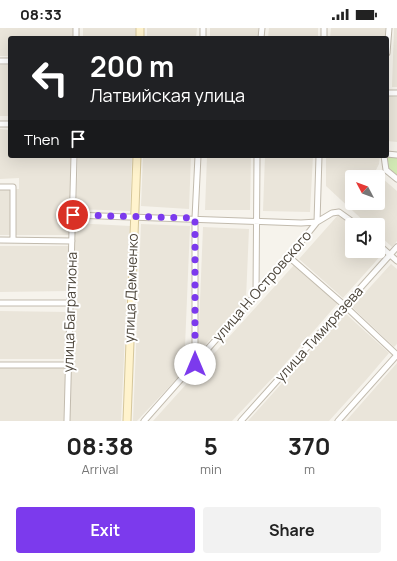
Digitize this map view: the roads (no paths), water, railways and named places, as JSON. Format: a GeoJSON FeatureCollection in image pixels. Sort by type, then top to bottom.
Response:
{"type":"FeatureCollection","features":[{"type":"Feature","properties":{"kind":"street","name":"улица Багратиона"},"geometry":{"type":"LineString","coordinates":[[67,421],[74,158]]}},
{"type":"Feature","properties":{"kind":"street","name":"улица Демченко"},"geometry":{"type":"LineString","coordinates":[[127,421],[137,158]]}},
{"type":"Feature","properties":{"kind":"street"},"geometry":{"type":"LineString","coordinates":[[195,364],[195,218],[198,158]]}},
{"type":"Feature","properties":{"kind":"street"},"geometry":{"type":"LineString","coordinates":[[256,296],[255,223],[257,158]]}},
{"type":"Feature","properties":{"kind":"street"},"geometry":{"type":"LineString","coordinates":[[316,222],[319,158]]}},
{"type":"Feature","properties":{"kind":"street"},"geometry":{"type":"LineString","coordinates":[[384,158],[386,170],[397,179]]}},
{"type":"Feature","properties":{"kind":"street"},"geometry":{"type":"LineString","coordinates":[[0,187],[13,187],[13,240]]}},
{"type":"Feature","properties":{"kind":"street"},"geometry":{"type":"LineString","coordinates":[[73,215],[195,218],[255,223],[316,222],[332,213],[339,212],[347,218]]}},
{"type":"Feature","properties":{"kind":"street","name":"улица Н.Островского"},"geometry":{"type":"LineString","coordinates":[[144,421],[256,296],[316,222]]}},
{"type":"Feature","properties":{"kind":"street"},"geometry":{"type":"LineString","coordinates":[[0,240],[72,240]]}},
{"type":"Feature","properties":{"kind":"street","name":"улица Тимирязева"},"geometry":{"type":"LineString","coordinates":[[241,421],[397,247]]}},
{"type":"Feature","properties":{"kind":"street"},"geometry":{"type":"LineString","coordinates":[[385,250],[397,261]]}},
{"type":"Feature","properties":{"kind":"street"},"geometry":{"type":"LineString","coordinates":[[289,257],[344,305],[397,355],[338,421]]}},
{"type":"Feature","properties":{"kind":"street"},"geometry":{"type":"LineString","coordinates":[[0,303],[70,303]]}},
{"type":"Feature","properties":{"kind":"street"},"geometry":{"type":"LineString","coordinates":[[0,365],[68,365]]}}]}
